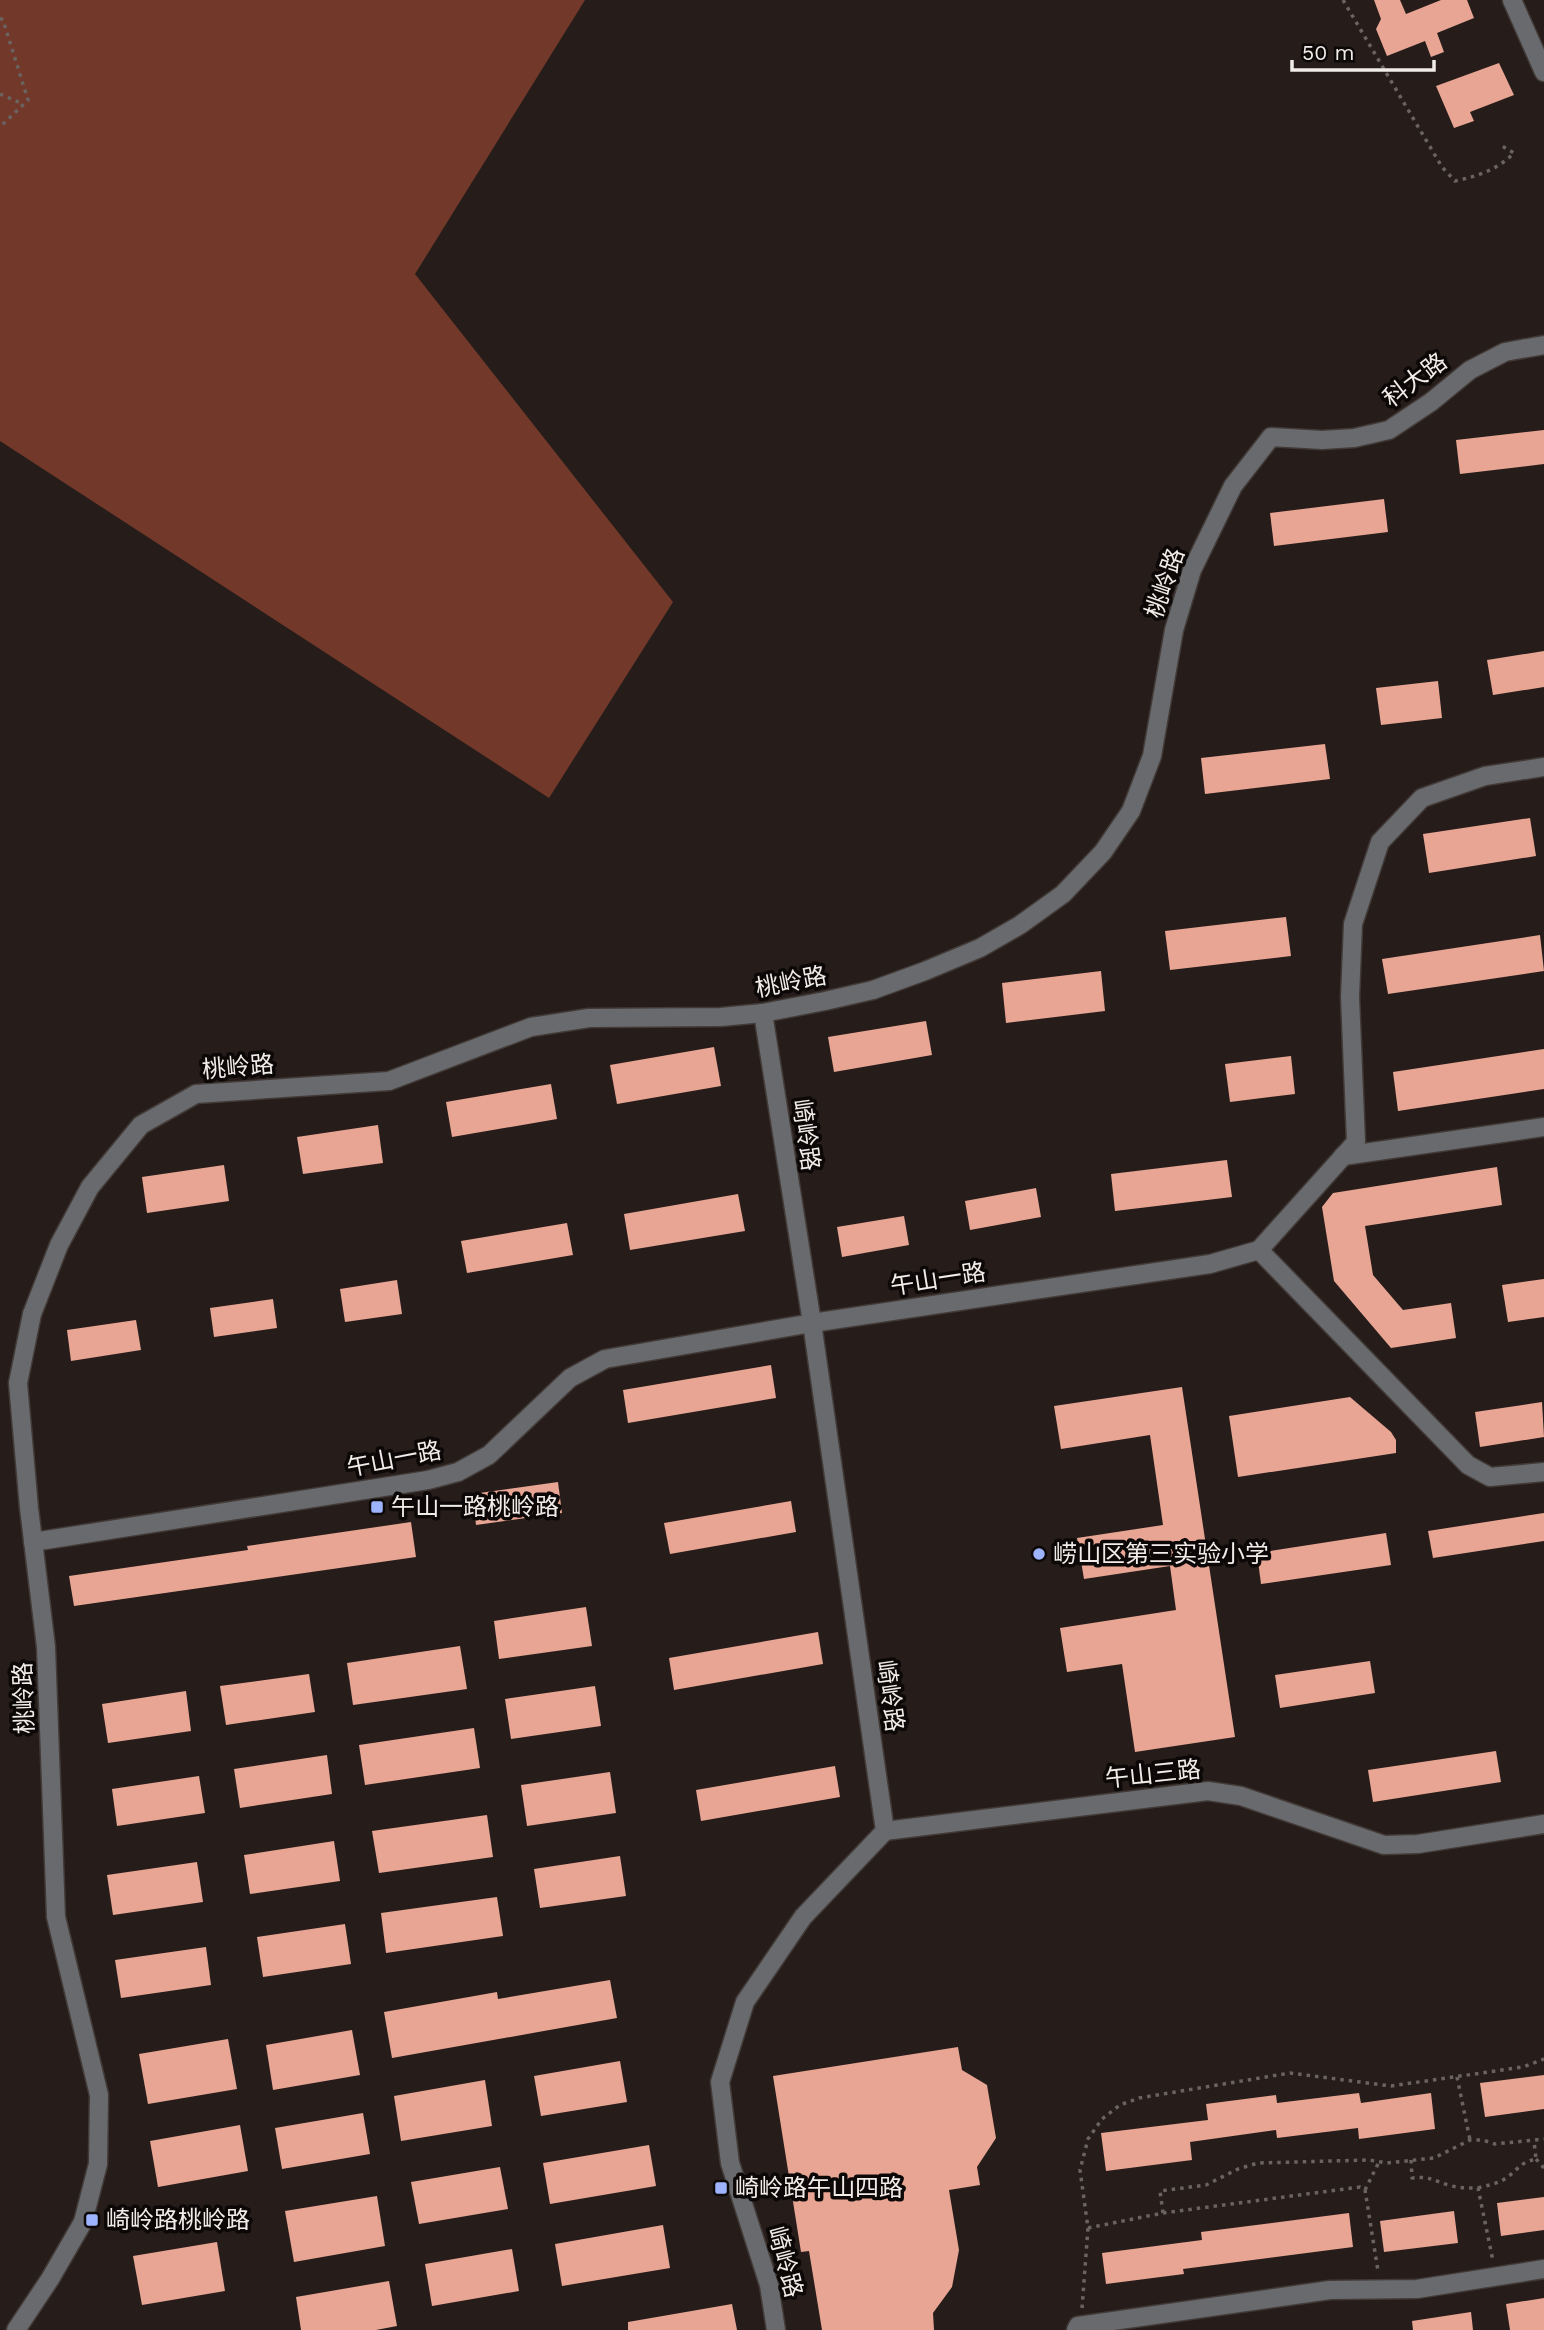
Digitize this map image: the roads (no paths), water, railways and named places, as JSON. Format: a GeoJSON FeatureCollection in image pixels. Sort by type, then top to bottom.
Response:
{"type":"FeatureCollection","features":[{"type":"Feature","properties":{"kind":"street"},"geometry":{"type":"LineString","coordinates":[[1512,0],[1544,72]]}},
{"type":"Feature","properties":{"kind":"street","name":"科大路"},"geometry":{"type":"LineString","coordinates":[[1270,437],[1322,440],[1354,438],[1389,430],[1431,402],[1470,370],[1505,352],[1544,345]]}},
{"type":"Feature","properties":{"kind":"street","name":"桃岭路"},"geometry":{"type":"LineString","coordinates":[[16,2330],[83,2222],[98,2164],[99,2095],[55,1917],[46,1647],[18,1383],[32,1314],[59,1245],[90,1187],[141,1125],[196,1094],[388,1081],[531,1027],[589,1018],[721,1017],[763,1013],[873,990],[980,948],[1020,925],[1063,894],[1103,852],[1131,811],[1152,756],[1174,630],[1192,570],[1233,486],[1270,437]]}},
{"type":"Feature","properties":{"kind":"street"},"geometry":{"type":"LineString","coordinates":[[1544,767],[1485,776],[1422,798],[1380,842],[1353,924],[1350,997],[1356,1142],[1259,1250],[1468,1465],[1490,1478],[1544,1472]]}},
{"type":"Feature","properties":{"kind":"street","name":"崎岭路"},"geometry":{"type":"LineString","coordinates":[[763,1013],[812,1323],[885,1831],[803,1917],[745,2001],[720,2082],[730,2164],[769,2284],[776,2330]]}},
{"type":"Feature","properties":{"kind":"street"},"geometry":{"type":"LineString","coordinates":[[1343,1156],[1544,1127]]}},
{"type":"Feature","properties":{"kind":"street","name":"午山一路"},"geometry":{"type":"LineString","coordinates":[[33,1542],[428,1480],[458,1472],[489,1455],[570,1378],[605,1359],[812,1323],[1210,1264],[1259,1250]]}},
{"type":"Feature","properties":{"kind":"street","name":"午山三路"},"geometry":{"type":"LineString","coordinates":[[885,1831],[1208,1791],[1241,1796],[1384,1845],[1418,1844],[1544,1824]]}},
{"type":"Feature","properties":{"kind":"street"},"geometry":{"type":"LineString","coordinates":[[1077,2328],[1330,2290],[1417,2289],[1544,2269]]}},
{"type":"Feature","properties":{"kind":"place","name":"午山一路桃岭路"},"geometry":{"type":"Point","coordinates":[377,1507]}},
{"type":"Feature","properties":{"kind":"place","name":"崂山区第三实验小学"},"geometry":{"type":"Point","coordinates":[1039,1554]}},
{"type":"Feature","properties":{"kind":"place","name":"崎岭路午山四路"},"geometry":{"type":"Point","coordinates":[721,2188]}},
{"type":"Feature","properties":{"kind":"place","name":"崎岭路桃岭路"},"geometry":{"type":"Point","coordinates":[92,2220]}}]}
